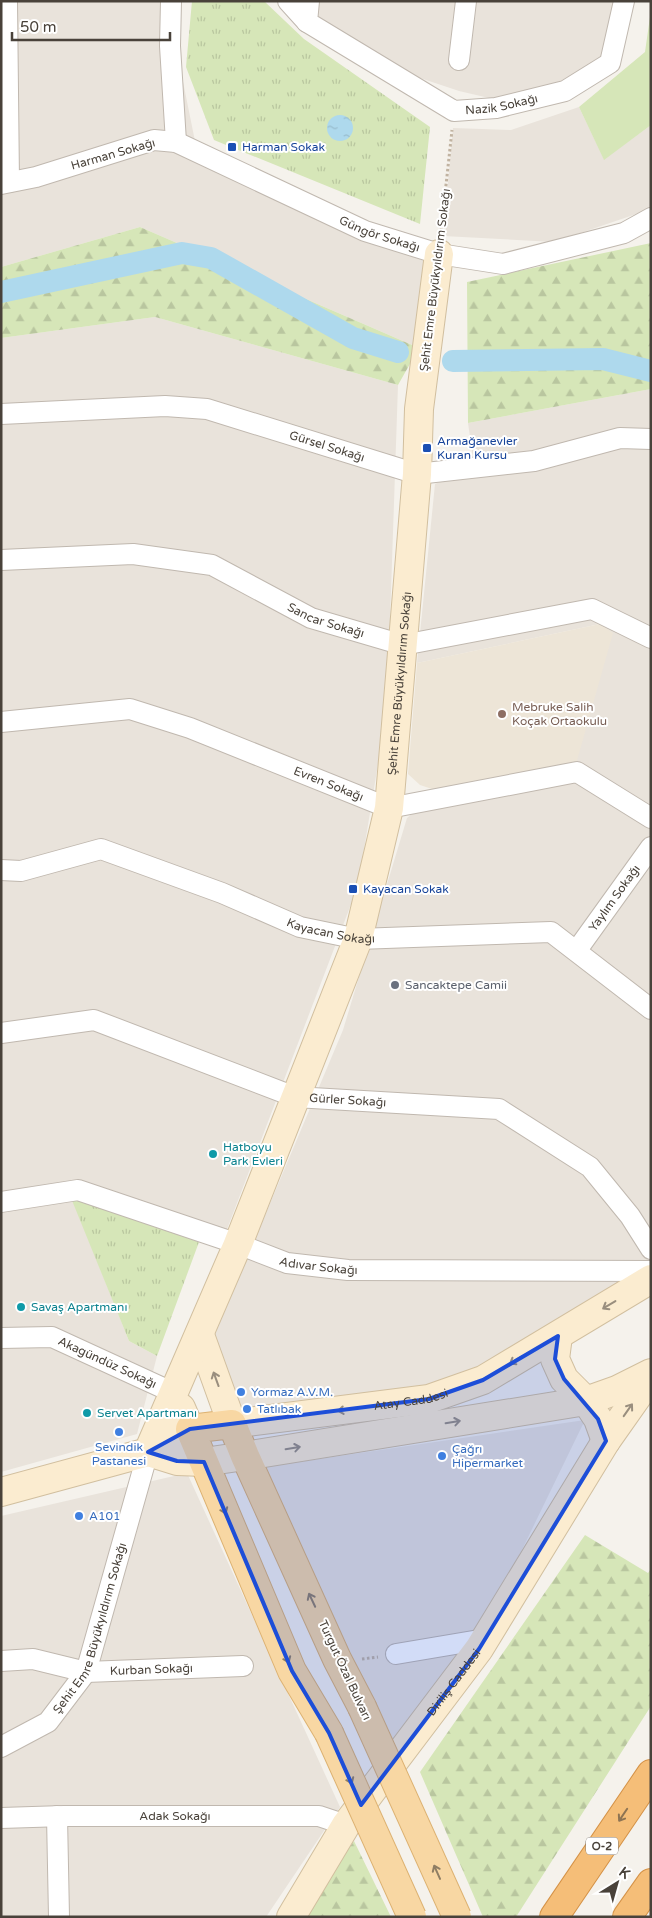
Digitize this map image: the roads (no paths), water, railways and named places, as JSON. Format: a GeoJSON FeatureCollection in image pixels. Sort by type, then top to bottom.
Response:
{"type":"FeatureCollection","features":[{"type":"Feature","properties":{"kind":"highway","name":"O-2"},"geometry":{"type":"LineString","coordinates":[[554,1917],[651,1774]]}},
{"type":"Feature","properties":{"kind":"highway"},"geometry":{"type":"LineString","coordinates":[[627,1917],[651,1883]]}},
{"type":"Feature","properties":{"kind":"main road","name":"Atay Caddesi"},"geometry":{"type":"LineString","coordinates":[[190,1429],[232,1424]]}},
{"type":"Feature","properties":{"kind":"main road","name":"Turgut Özal Bulvarı"},"geometry":{"type":"LineString","coordinates":[[232,1424],[457,1917]]}},
{"type":"Feature","properties":{"kind":"main road"},"geometry":{"type":"LineString","coordinates":[[190,1429],[292,1671],[329,1733],[412,1917]]}},
{"type":"Feature","properties":{"kind":"street"},"geometry":{"type":"LineString","coordinates":[[5,183],[7,1]]}},
{"type":"Feature","properties":{"kind":"street"},"geometry":{"type":"LineString","coordinates":[[171,1],[170,46],[176,142]]}},
{"type":"Feature","properties":{"kind":"street","name":"Nazik Sokağı"},"geometry":{"type":"LineString","coordinates":[[288,1],[307,22],[454,111],[496,108],[565,91],[610,63],[624,1]]}},
{"type":"Feature","properties":{"kind":"street"},"geometry":{"type":"LineString","coordinates":[[307,22],[309,1]]}},
{"type":"Feature","properties":{"kind":"street"},"geometry":{"type":"LineString","coordinates":[[459,60],[466,1]]}},
{"type":"Feature","properties":{"kind":"street","name":"Harman Sokağı"},"geometry":{"type":"LineString","coordinates":[[5,183],[36,177],[154,140],[176,142]]}},
{"type":"Feature","properties":{"kind":"street","name":"Güngör Sokağı"},"geometry":{"type":"LineString","coordinates":[[176,142],[365,231],[439,254],[503,264],[624,233],[651,218]]}},
{"type":"Feature","properties":{"kind":"street","name":"Şehit Emre Büyükyıldırım Sokağı"},"geometry":{"type":"LineString","coordinates":[[1,1747],[48,1722],[86,1672],[148,1452],[238,1244],[358,939],[389,808],[417,474],[419,409],[439,254]]}},
{"type":"Feature","properties":{"kind":"street","name":"Gürsel Sokağı"},"geometry":{"type":"LineString","coordinates":[[1,414],[165,406],[207,409],[417,474],[534,461],[620,438],[651,439]]}},
{"type":"Feature","properties":{"kind":"street","name":"Sancar Sokağı"},"geometry":{"type":"LineString","coordinates":[[1,560],[133,554],[212,565],[311,618],[403,645],[592,609],[651,638]]}},
{"type":"Feature","properties":{"kind":"street","name":"Evren Sokağı"},"geometry":{"type":"LineString","coordinates":[[1,722],[130,709],[190,728],[389,808]]}},
{"type":"Feature","properties":{"kind":"street"},"geometry":{"type":"LineString","coordinates":[[389,808],[577,772],[651,818]]}},
{"type":"Feature","properties":{"kind":"street","name":"Yaylım Sokağı"},"geometry":{"type":"LineString","coordinates":[[577,950],[651,847]]}},
{"type":"Feature","properties":{"kind":"street","name":"Kayacan Sokağı"},"geometry":{"type":"LineString","coordinates":[[1,870],[21,871],[101,849],[222,894],[300,927],[358,939],[551,932],[577,950],[651,1009]]}},
{"type":"Feature","properties":{"kind":"street","name":"Gürler Sokağı"},"geometry":{"type":"LineString","coordinates":[[1,1034],[94,1020],[295,1097],[499,1109],[590,1167],[630,1216],[651,1249]]}},
{"type":"Feature","properties":{"kind":"street","name":"Adıvar Sokağı"},"geometry":{"type":"LineString","coordinates":[[1,1202],[78,1190],[238,1244],[286,1263],[348,1270],[651,1271]]}},
{"type":"Feature","properties":{"kind":"street","name":"Atay Caddesi"},"geometry":{"type":"LineString","coordinates":[[232,1424],[428,1399],[482,1380],[651,1279]]}},
{"type":"Feature","properties":{"kind":"street"},"geometry":{"type":"LineString","coordinates":[[200,1335],[232,1424]]}},
{"type":"Feature","properties":{"kind":"street"},"geometry":{"type":"LineString","coordinates":[[558,1336],[555,1359],[564,1379],[586,1401],[598,1419],[606,1441]]}},
{"type":"Feature","properties":{"kind":"street","name":"Akagündüz Sokağı"},"geometry":{"type":"LineString","coordinates":[[1,1338],[52,1337],[174,1393]]}},
{"type":"Feature","properties":{"kind":"street"},"geometry":{"type":"LineString","coordinates":[[148,1452],[178,1461],[204,1462],[245,1456],[586,1401],[617,1390],[651,1373]]}},
{"type":"Feature","properties":{"kind":"street","name":"Diriliş Caddesi"},"geometry":{"type":"LineString","coordinates":[[291,1917],[346,1825],[485,1639],[606,1441],[651,1377]]}},
{"type":"Feature","properties":{"kind":"street"},"geometry":{"type":"LineString","coordinates":[[174,1393],[190,1429]]}},
{"type":"Feature","properties":{"kind":"street","name":"Atay Caddesi"},"geometry":{"type":"LineString","coordinates":[[1,1492],[148,1452],[190,1429]]}},
{"type":"Feature","properties":{"kind":"street"},"geometry":{"type":"LineString","coordinates":[[396,1654],[485,1639]]}},
{"type":"Feature","properties":{"kind":"street","name":"Kurban Sokağı"},"geometry":{"type":"LineString","coordinates":[[1,1661],[33,1659],[86,1672],[243,1666]]}},
{"type":"Feature","properties":{"kind":"street"},"geometry":{"type":"LineString","coordinates":[[56,1816],[59,1917]]}},
{"type":"Feature","properties":{"kind":"street","name":"Adak Sokağı"},"geometry":{"type":"LineString","coordinates":[[1,1818],[56,1816],[319,1816],[346,1825]]}},
{"type":"Feature","properties":{"kind":"water"},"geometry":{"type":"Polygon","coordinates":[[[340,115],[349,119],[353,128],[349,137],[340,141],[331,137],[327,128],[331,119],[340,115]]]}},
{"type":"Feature","properties":{"kind":"waterway"},"geometry":{"type":"LineString","coordinates":[[1,292],[182,253],[211,258],[353,338],[398,352]]}},
{"type":"Feature","properties":{"kind":"waterway"},"geometry":{"type":"LineString","coordinates":[[453,361],[603,359],[651,371]]}},
{"type":"Feature","properties":{"kind":"place","name":"Harman Sokak"},"geometry":{"type":"Point","coordinates":[232,147]}},
{"type":"Feature","properties":{"kind":"place","name":"Armağanevler Kuran Kursu"},"geometry":{"type":"Point","coordinates":[427,448]}},
{"type":"Feature","properties":{"kind":"place","name":"Mebruke Salih Koçak Ortaokulu"},"geometry":{"type":"Point","coordinates":[502,714]}},
{"type":"Feature","properties":{"kind":"place","name":"Kayacan Sokak"},"geometry":{"type":"Point","coordinates":[353,889]}},
{"type":"Feature","properties":{"kind":"place","name":"Sancaktepe Camii"},"geometry":{"type":"Point","coordinates":[395,985]}},
{"type":"Feature","properties":{"kind":"place","name":"Hatboyu Park Evleri"},"geometry":{"type":"Point","coordinates":[213,1154]}},
{"type":"Feature","properties":{"kind":"place","name":"Savaş Apartmanı"},"geometry":{"type":"Point","coordinates":[21,1307]}},
{"type":"Feature","properties":{"kind":"place","name":"Yormaz A.V.M."},"geometry":{"type":"Point","coordinates":[241,1392]}},
{"type":"Feature","properties":{"kind":"place","name":"Tatlıbak"},"geometry":{"type":"Point","coordinates":[247,1409]}},
{"type":"Feature","properties":{"kind":"place","name":"Servet Apartmanı"},"geometry":{"type":"Point","coordinates":[87,1413]}},
{"type":"Feature","properties":{"kind":"place","name":"Sevindik Pastanesi"},"geometry":{"type":"Point","coordinates":[119,1432]}},
{"type":"Feature","properties":{"kind":"place","name":"Çağrı Hipermarket"},"geometry":{"type":"Point","coordinates":[442,1456]}},
{"type":"Feature","properties":{"kind":"place","name":"A101"},"geometry":{"type":"Point","coordinates":[79,1516]}}]}
